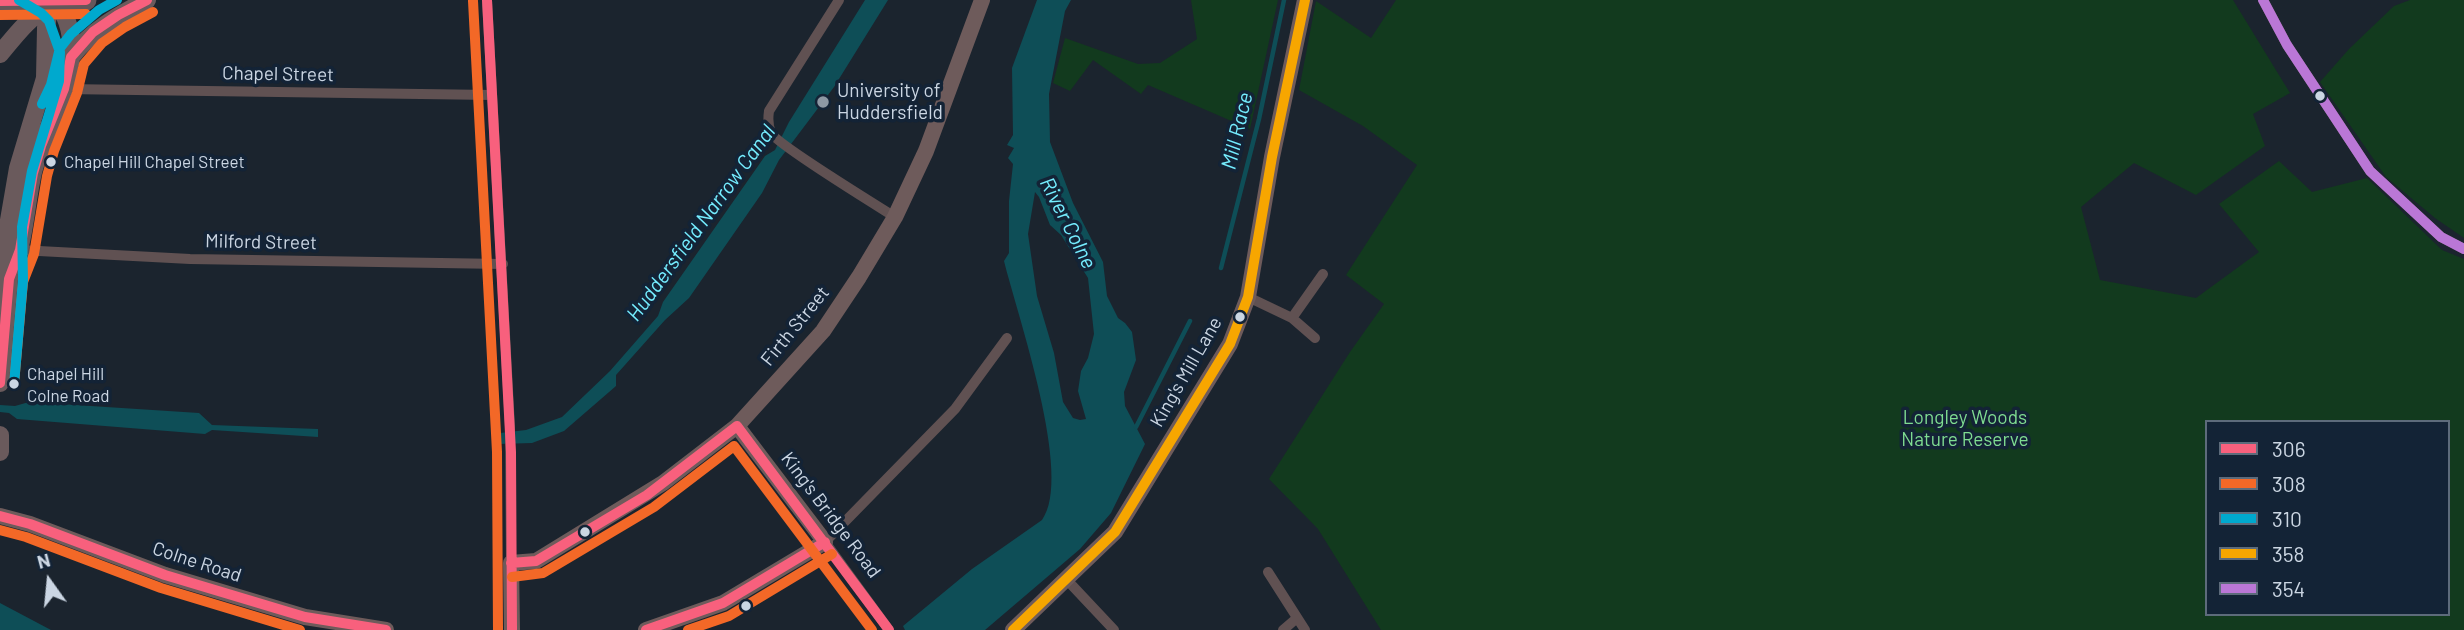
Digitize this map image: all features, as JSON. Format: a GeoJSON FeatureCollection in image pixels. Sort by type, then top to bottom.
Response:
{"type":"FeatureCollection","features":[{"type":"Feature","properties":{"kind":"highway"},"geometry":{"type":"LineString","coordinates":[[13,11],[56,0],[86,0]]}},
{"type":"Feature","properties":{"kind":"main road"},"geometry":{"type":"LineString","coordinates":[[0,383],[9,279],[4,225],[45,78],[46,28],[48,15],[56,0],[71,27],[71,57],[64,89],[40,146],[20,250],[9,279]]}},
{"type":"Feature","properties":{"kind":"main road"},"geometry":{"type":"LineString","coordinates":[[71,57],[93,32],[147,0]]}},
{"type":"Feature","properties":{"kind":"main road","name":"Firth Street"},"geometry":{"type":"LineString","coordinates":[[511,563],[536,561],[647,495],[737,426],[823,331],[895,217],[926,151],[982,0]]}},
{"type":"Feature","properties":{"kind":"main road","name":"King's Mill Lane"},"geometry":{"type":"LineString","coordinates":[[1013,630],[1115,532],[1230,344],[1248,296],[1272,157],[1305,0]]}},
{"type":"Feature","properties":{"kind":"main road"},"geometry":{"type":"LineString","coordinates":[[0,54],[13,11],[38,30],[46,46]]}},
{"type":"Feature","properties":{"kind":"main road","name":"King's Bridge Road"},"geometry":{"type":"LineString","coordinates":[[737,426],[825,542]]}},
{"type":"Feature","properties":{"kind":"main road"},"geometry":{"type":"LineString","coordinates":[[0,435],[0,452]]}},
{"type":"Feature","properties":{"kind":"main road","name":"Colne Road"},"geometry":{"type":"LineString","coordinates":[[0,516],[30,524],[165,575],[305,617],[386,630]]}},
{"type":"Feature","properties":{"kind":"main road"},"geometry":{"type":"LineString","coordinates":[[646,630],[723,603],[825,542]]}},
{"type":"Feature","properties":{"kind":"main road"},"geometry":{"type":"LineString","coordinates":[[511,563],[512,630]]}},
{"type":"Feature","properties":{"kind":"street"},"geometry":{"type":"LineString","coordinates":[[487,0],[510,428],[511,563]]}},
{"type":"Feature","properties":{"kind":"street"},"geometry":{"type":"LineString","coordinates":[[839,0],[769,111],[770,131],[774,137],[800,155],[895,217]]}},
{"type":"Feature","properties":{"kind":"street"},"geometry":{"type":"LineString","coordinates":[[2263,0],[2287,45],[2370,172],[2441,237],[2464,249]]}},
{"type":"Feature","properties":{"kind":"street","name":"Chapel Street"},"geometry":{"type":"LineString","coordinates":[[64,89],[492,95]]}},
{"type":"Feature","properties":{"kind":"street","name":"Milford Street"},"geometry":{"type":"LineString","coordinates":[[20,250],[177,258],[503,264]]}},
{"type":"Feature","properties":{"kind":"street"},"geometry":{"type":"LineString","coordinates":[[1292,318],[1323,274]]}},
{"type":"Feature","properties":{"kind":"street"},"geometry":{"type":"LineString","coordinates":[[1248,296],[1292,318],[1315,338]]}},
{"type":"Feature","properties":{"kind":"street"},"geometry":{"type":"LineString","coordinates":[[825,542],[955,409],[1007,338]]}},
{"type":"Feature","properties":{"kind":"street","name":"King's Bridge Road"},"geometry":{"type":"LineString","coordinates":[[825,542],[889,630]]}},
{"type":"Feature","properties":{"kind":"street"},"geometry":{"type":"LineString","coordinates":[[1268,572],[1305,630]]}},
{"type":"Feature","properties":{"kind":"street"},"geometry":{"type":"LineString","coordinates":[[1067,580],[1114,630]]}},
{"type":"Feature","properties":{"kind":"street"},"geometry":{"type":"LineString","coordinates":[[1283,630],[1297,618]]}},
{"type":"Feature","properties":{"kind":"green space"},"geometry":{"type":"Polygon","coordinates":[[[1191,0],[1278,0],[1250,129],[1148,85],[1141,94],[1093,60],[1070,91],[1053,83],[1065,38],[1138,64],[1160,63],[1197,39],[1191,0]]]}},
{"type":"Feature","properties":{"kind":"green space","name":"Longley Woods Nature Reserve"},"geometry":{"type":"Polygon","coordinates":[[[1396,0],[2233,0],[2290,93],[2253,114],[2265,146],[2196,195],[2134,163],[2081,207],[2100,280],[2196,298],[2259,252],[2219,204],[2279,161],[2312,192],[2367,178],[2442,250],[2464,259],[2464,630],[1381,630],[1318,529],[1269,479],[1384,304],[1346,275],[1417,165],[1363,126],[1299,90],[1316,1],[1371,38],[1396,0]]]}},
{"type":"Feature","properties":{"kind":"green space"},"geometry":{"type":"Polygon","coordinates":[[[2410,0],[2464,0],[2464,238],[2435,218],[2386,177],[2320,82],[2349,49],[2394,6],[2410,0]]]}},
{"type":"Feature","properties":{"kind":"water"},"geometry":{"type":"Polygon","coordinates":[[[865,0],[888,0],[834,87],[779,160],[762,193],[689,298],[665,320],[616,375],[616,386],[564,431],[532,443],[499,444],[500,433],[526,430],[562,417],[610,371],[658,316],[663,302],[765,156],[775,150],[789,122],[865,0]]]}},
{"type":"Feature","properties":{"kind":"water","name":"River Colne"},"geometry":{"type":"Polygon","coordinates":[[[1037,0],[1071,0],[1065,11],[1049,94],[1050,142],[1073,203],[1103,262],[1107,296],[1118,318],[1132,332],[1136,360],[1124,392],[1125,406],[1145,444],[1111,513],[1080,549],[985,630],[905,630],[903,626],[972,569],[1042,520],[1050,499],[1051,469],[1040,394],[1004,261],[1009,253],[1009,201],[1013,164],[1008,158],[1014,148],[1007,145],[1013,135],[1012,68],[1037,0]],[[1035,192],[1028,234],[1037,296],[1054,353],[1063,402],[1073,418],[1086,419],[1078,391],[1081,371],[1088,358],[1094,334],[1088,278],[1061,235],[1050,225],[1035,192]]]}},
{"type":"Feature","properties":{"kind":"water"},"geometry":{"type":"Polygon","coordinates":[[[29,402],[199,413],[212,425],[318,429],[318,437],[212,430],[205,434],[17,419],[9,413],[0,412],[0,405],[15,406],[29,402]]]}},
{"type":"Feature","properties":{"kind":"water"},"geometry":{"type":"Polygon","coordinates":[[[0,603],[51,630],[0,630],[0,603]]]}},
{"type":"Feature","properties":{"kind":"waterway","name":"Mill Race"},"geometry":{"type":"LineString","coordinates":[[1221,268],[1259,119],[1284,0]]}},
{"type":"Feature","properties":{"kind":"waterway","name":"Mill Race"},"geometry":{"type":"LineString","coordinates":[[1136,427],[1190,321]]}},
{"type":"Feature","properties":{"kind":"transit line","name":"310"},"geometry":{"type":"LineString","coordinates":[[14,384],[23,280],[22,227],[32,171],[59,81],[60,52],[49,21],[19,0]]}},
{"type":"Feature","properties":{"kind":"transit line","name":"306"},"geometry":{"type":"LineString","coordinates":[[0,1],[86,0]]}},
{"type":"Feature","properties":{"kind":"transit line","name":"310"},"geometry":{"type":"LineString","coordinates":[[42,104],[51,85],[60,48],[71,34],[99,10],[117,0]]}},
{"type":"Feature","properties":{"kind":"transit line","name":"306"},"geometry":{"type":"LineString","coordinates":[[0,383],[9,279],[20,250],[33,173],[64,89],[71,57],[93,32],[147,0]]}},
{"type":"Feature","properties":{"kind":"transit line","name":"306"},"geometry":{"type":"LineString","coordinates":[[487,0],[511,452],[512,630]]}},
{"type":"Feature","properties":{"kind":"transit line","name":"358"},"geometry":{"type":"LineString","coordinates":[[1013,630],[1115,532],[1230,344],[1248,297],[1272,157],[1305,0]]}},
{"type":"Feature","properties":{"kind":"transit line","name":"354"},"geometry":{"type":"LineString","coordinates":[[2263,0],[2287,45],[2370,171],[2441,237],[2464,249]]}},
{"type":"Feature","properties":{"kind":"transit line","name":"308"},"geometry":{"type":"LineString","coordinates":[[473,1],[497,452],[498,630]]}},
{"type":"Feature","properties":{"kind":"transit line","name":"308"},"geometry":{"type":"LineString","coordinates":[[14,384],[23,282],[34,254],[47,176],[77,93],[84,64],[102,43],[153,12]]}},
{"type":"Feature","properties":{"kind":"transit line","name":"308"},"geometry":{"type":"LineString","coordinates":[[0,15],[86,14]]}},
{"type":"Feature","properties":{"kind":"transit line","name":"306"},"geometry":{"type":"LineString","coordinates":[[511,563],[536,561],[647,495],[737,426],[889,630]]}},
{"type":"Feature","properties":{"kind":"transit line","name":"308"},"geometry":{"type":"LineString","coordinates":[[512,577],[543,573],[654,507],[734,446],[872,630]]}},
{"type":"Feature","properties":{"kind":"transit line","name":"306"},"geometry":{"type":"LineString","coordinates":[[0,516],[30,524],[165,575],[305,617],[386,630]]}},
{"type":"Feature","properties":{"kind":"transit line","name":"308"},"geometry":{"type":"LineString","coordinates":[[0,530],[26,537],[161,588],[300,630]]}},
{"type":"Feature","properties":{"kind":"transit line","name":"306"},"geometry":{"type":"LineString","coordinates":[[646,630],[723,603],[825,542]]}},
{"type":"Feature","properties":{"kind":"transit line","name":"308"},"geometry":{"type":"LineString","coordinates":[[688,630],[729,616],[832,554]]}},
{"type":"Feature","properties":{"kind":"place","name":"University of Huddersfield"},"geometry":{"type":"Point","coordinates":[823,102]}},
{"type":"Feature","properties":{"kind":"place","name":"Chapel Hill Chapel Street"},"geometry":{"type":"Point","coordinates":[51,162]}},
{"type":"Feature","properties":{"kind":"place","name":"Chapel Hill Colne Road"},"geometry":{"type":"Point","coordinates":[14,384]}},
{"type":"Feature","properties":{"kind":"water label","name":"Huddersfield Narrow Canal"},"geometry":{"type":"Point","coordinates":[701,223]}}]}
